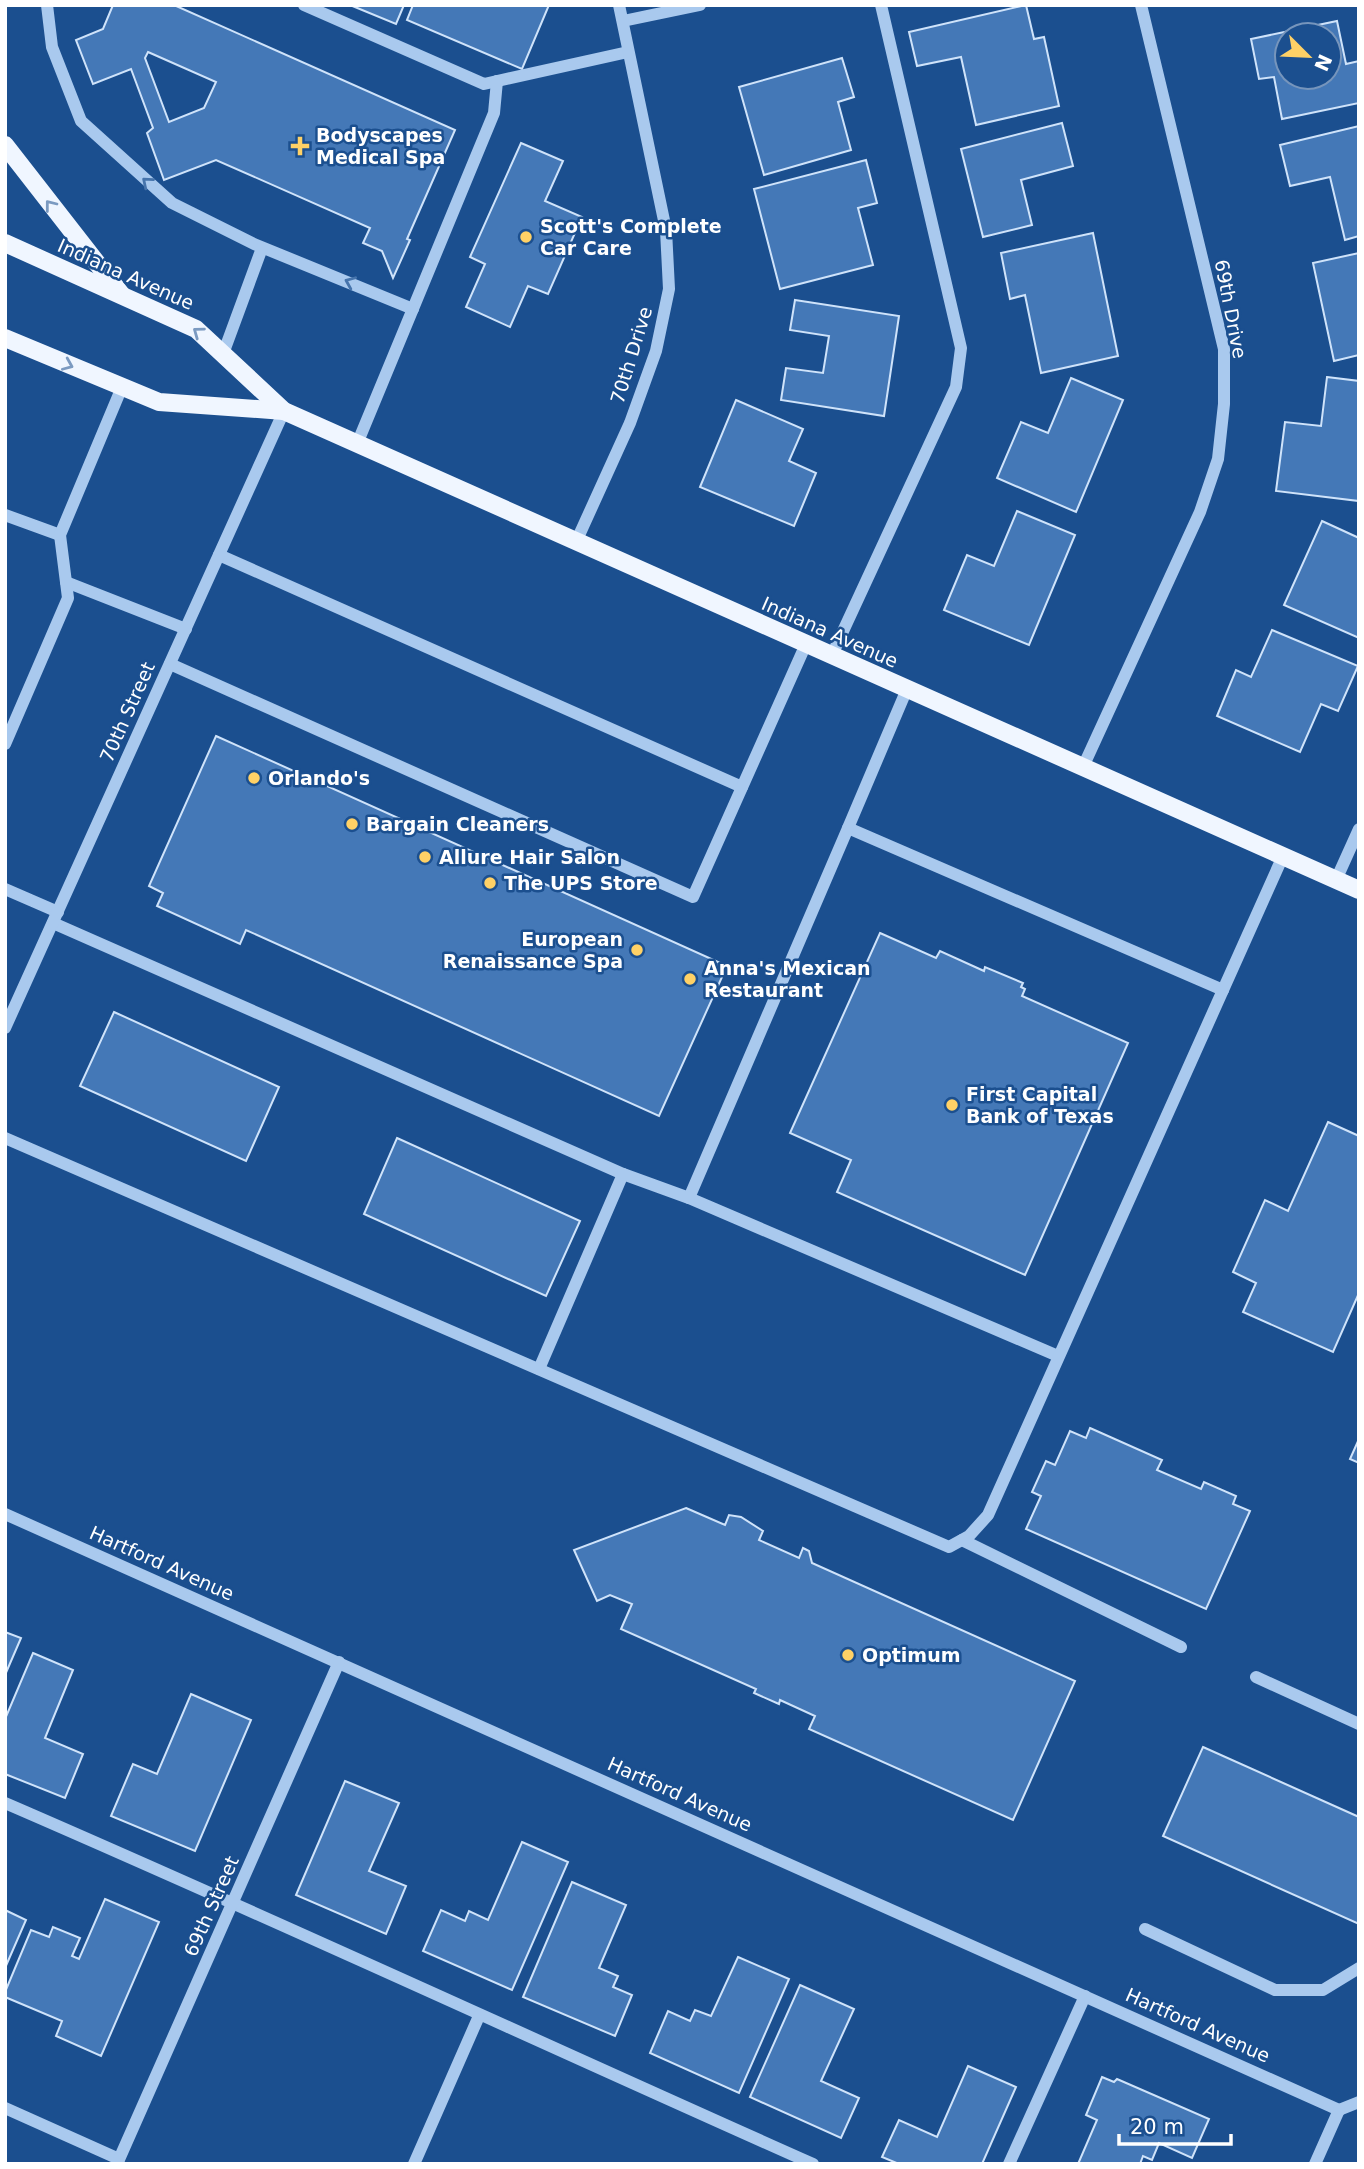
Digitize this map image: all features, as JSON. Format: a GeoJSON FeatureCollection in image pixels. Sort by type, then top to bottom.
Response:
{"type":"FeatureCollection","features":[{"type":"Feature","properties":{"kind":"main road"},"geometry":{"type":"LineString","coordinates":[[5,145],[123,296]]}},
{"type":"Feature","properties":{"kind":"main road","name":"Indiana Avenue"},"geometry":{"type":"LineString","coordinates":[[5,243],[197,329],[284,411],[1359,890]]}},
{"type":"Feature","properties":{"kind":"main road","name":"Indiana Avenue"},"geometry":{"type":"LineString","coordinates":[[5,338],[159,402],[284,411]]}},
{"type":"Feature","properties":{"kind":"street"},"geometry":{"type":"LineString","coordinates":[[47,5],[52,47],[81,121],[172,203],[262,248],[413,309]]}},
{"type":"Feature","properties":{"kind":"street"},"geometry":{"type":"LineString","coordinates":[[304,5],[484,84],[628,52]]}},
{"type":"Feature","properties":{"kind":"street","name":"70th Drive"},"geometry":{"type":"LineString","coordinates":[[576,542],[630,423],[656,351],[669,289],[666,230],[619,5]]}},
{"type":"Feature","properties":{"kind":"street"},"geometry":{"type":"LineString","coordinates":[[623,21],[700,5]]}},
{"type":"Feature","properties":{"kind":"street"},"geometry":{"type":"LineString","coordinates":[[832,655],[956,387],[961,348],[881,5]]}},
{"type":"Feature","properties":{"kind":"street","name":"69th Drive"},"geometry":{"type":"LineString","coordinates":[[1083,767],[1200,513],[1218,459],[1224,404],[1224,349],[1141,5]]}},
{"type":"Feature","properties":{"kind":"street"},"geometry":{"type":"LineString","coordinates":[[357,444],[494,113],[497,81]]}},
{"type":"Feature","properties":{"kind":"street"},"geometry":{"type":"LineString","coordinates":[[223,354],[262,248]]}},
{"type":"Feature","properties":{"kind":"street"},"geometry":{"type":"LineString","coordinates":[[5,744],[68,598],[60,536],[122,387]]}},
{"type":"Feature","properties":{"kind":"street","name":"70th Street"},"geometry":{"type":"LineString","coordinates":[[5,1028],[284,411]]}},
{"type":"Feature","properties":{"kind":"street"},"geometry":{"type":"LineString","coordinates":[[5,515],[60,536]]}},
{"type":"Feature","properties":{"kind":"street"},"geometry":{"type":"LineString","coordinates":[[219,555],[742,787]]}},
{"type":"Feature","properties":{"kind":"street"},"geometry":{"type":"LineString","coordinates":[[66,582],[186,629]]}},
{"type":"Feature","properties":{"kind":"street"},"geometry":{"type":"LineString","coordinates":[[170,664],[694,897],[806,644]]}},
{"type":"Feature","properties":{"kind":"street"},"geometry":{"type":"LineString","coordinates":[[689,1198],[908,689]]}},
{"type":"Feature","properties":{"kind":"street"},"geometry":{"type":"LineString","coordinates":[[848,828],[1223,990]]}},
{"type":"Feature","properties":{"kind":"street"},"geometry":{"type":"LineString","coordinates":[[1336,880],[1359,829]]}},
{"type":"Feature","properties":{"kind":"street"},"geometry":{"type":"LineString","coordinates":[[5,1138],[949,1547],[962,1540],[988,1515],[1283,856]]}},
{"type":"Feature","properties":{"kind":"street"},"geometry":{"type":"LineString","coordinates":[[5,889],[55,918],[623,1174],[689,1198],[1058,1356]]}},
{"type":"Feature","properties":{"kind":"street"},"geometry":{"type":"LineString","coordinates":[[538,1369],[623,1174]]}},
{"type":"Feature","properties":{"kind":"street","name":"Hartford Avenue"},"geometry":{"type":"LineString","coordinates":[[5,1514],[1339,2109]]}},
{"type":"Feature","properties":{"kind":"street"},"geometry":{"type":"LineString","coordinates":[[962,1540],[1181,1647]]}},
{"type":"Feature","properties":{"kind":"street","name":"69th Street"},"geometry":{"type":"LineString","coordinates":[[118,2161],[338,1662]]}},
{"type":"Feature","properties":{"kind":"street"},"geometry":{"type":"LineString","coordinates":[[1256,1677],[1359,1724]]}},
{"type":"Feature","properties":{"kind":"street"},"geometry":{"type":"LineString","coordinates":[[5,1804],[234,1902],[479,2016],[813,2164]]}},
{"type":"Feature","properties":{"kind":"street"},"geometry":{"type":"LineString","coordinates":[[1144,1929],[1275,1990],[1323,1990],[1359,1968]]}},
{"type":"Feature","properties":{"kind":"street"},"geometry":{"type":"LineString","coordinates":[[1009,2164],[1085,1996]]}},
{"type":"Feature","properties":{"kind":"street"},"geometry":{"type":"LineString","coordinates":[[414,2164],[479,2016]]}},
{"type":"Feature","properties":{"kind":"street"},"geometry":{"type":"LineString","coordinates":[[1315,2164],[1339,2109],[1359,2102]]}},
{"type":"Feature","properties":{"kind":"street"},"geometry":{"type":"LineString","coordinates":[[5,2108],[118,2161]]}},
{"type":"Feature","properties":{"kind":"building","name":"Bodyscapes Medical Spa"},"geometry":{"type":"Polygon","coordinates":[[[113,5],[174,5],[455,130],[407,239],[410,240],[393,278],[382,251],[363,243],[370,228],[216,160],[164,180],[147,133],[153,128],[131,69],[93,84],[76,40],[103,29],[113,5]],[[148,52],[145,58],[169,122],[204,108],[216,82],[148,52]]]}},
{"type":"Feature","properties":{"kind":"building"},"geometry":{"type":"Polygon","coordinates":[[[350,5],[404,5],[396,24],[350,5]]]}},
{"type":"Feature","properties":{"kind":"building"},"geometry":{"type":"Polygon","coordinates":[[[413,5],[549,5],[522,69],[407,20],[413,5]]]}},
{"type":"Feature","properties":{"kind":"building"},"geometry":{"type":"Polygon","coordinates":[[[1026,5],[1034,39],[1044,37],[1059,106],[976,125],[961,57],[917,66],[909,32],[1026,5]]]}},
{"type":"Feature","properties":{"kind":"building"},"geometry":{"type":"Polygon","coordinates":[[[1273,34],[1273,77],[1259,79],[1251,39],[1273,34]]]}},
{"type":"Feature","properties":{"kind":"building"},"geometry":{"type":"Polygon","coordinates":[[[1343,50],[1346,64],[1359,61],[1359,103],[1282,119],[1277,91],[1343,91],[1343,50]]]}},
{"type":"Feature","properties":{"kind":"building"},"geometry":{"type":"Polygon","coordinates":[[[842,58],[854,97],[838,102],[851,150],[764,175],[739,87],[842,58]]]}},
{"type":"Feature","properties":{"kind":"building"},"geometry":{"type":"Polygon","coordinates":[[[1062,123],[1073,166],[1021,180],[1032,225],[983,237],[961,149],[1062,123]]]}},
{"type":"Feature","properties":{"kind":"building"},"geometry":{"type":"Polygon","coordinates":[[[1359,126],[1359,236],[1345,240],[1330,177],[1290,186],[1280,145],[1359,126]]]}},
{"type":"Feature","properties":{"kind":"building","name":"Scott's Complete Car Care"},"geometry":{"type":"Polygon","coordinates":[[[521,143],[563,161],[545,201],[582,217],[548,294],[528,286],[510,327],[466,307],[485,264],[470,257],[521,143]]]}},
{"type":"Feature","properties":{"kind":"building"},"geometry":{"type":"Polygon","coordinates":[[[866,160],[877,203],[858,208],[873,265],[780,289],[754,189],[866,160]]]}},
{"type":"Feature","properties":{"kind":"building"},"geometry":{"type":"Polygon","coordinates":[[[1093,233],[1118,356],[1041,373],[1025,295],[1010,299],[1001,253],[1093,233]]]}},
{"type":"Feature","properties":{"kind":"building"},"geometry":{"type":"Polygon","coordinates":[[[1359,253],[1359,355],[1334,361],[1313,263],[1359,253]]]}},
{"type":"Feature","properties":{"kind":"building"},"geometry":{"type":"Polygon","coordinates":[[[795,300],[899,316],[884,416],[781,400],[786,368],[823,373],[829,336],[790,330],[795,300]]]}},
{"type":"Feature","properties":{"kind":"building"},"geometry":{"type":"Polygon","coordinates":[[[1327,377],[1359,381],[1359,501],[1276,491],[1285,422],[1321,426],[1327,377]]]}},
{"type":"Feature","properties":{"kind":"building"},"geometry":{"type":"Polygon","coordinates":[[[1071,378],[1123,400],[1076,512],[997,478],[1021,422],[1048,433],[1071,378]]]}},
{"type":"Feature","properties":{"kind":"building"},"geometry":{"type":"Polygon","coordinates":[[[736,400],[803,429],[789,461],[816,473],[794,526],[700,487],[736,400]]]}},
{"type":"Feature","properties":{"kind":"building"},"geometry":{"type":"Polygon","coordinates":[[[1017,511],[1075,535],[1029,645],[944,610],[967,555],[994,566],[1017,511]]]}},
{"type":"Feature","properties":{"kind":"building"},"geometry":{"type":"Polygon","coordinates":[[[1322,521],[1359,538],[1359,638],[1284,605],[1322,521]]]}},
{"type":"Feature","properties":{"kind":"building"},"geometry":{"type":"Polygon","coordinates":[[[1272,630],[1358,666],[1338,711],[1321,704],[1300,752],[1217,716],[1236,670],[1251,677],[1272,630]]]}},
{"type":"Feature","properties":{"kind":"building"},"geometry":{"type":"Polygon","coordinates":[[[216,736],[727,966],[659,1116],[246,930],[240,944],[157,906],[163,893],[149,886],[216,736]]]}},
{"type":"Feature","properties":{"kind":"building","name":"First Capital Bank of Texas"},"geometry":{"type":"Polygon","coordinates":[[[880,933],[936,958],[940,951],[984,971],[985,967],[1023,983],[1021,987],[1025,989],[1022,996],[1128,1043],[1025,1275],[837,1192],[851,1160],[790,1133],[880,933]]]}},
{"type":"Feature","properties":{"kind":"building"},"geometry":{"type":"Polygon","coordinates":[[[114,1012],[279,1087],[246,1161],[80,1086],[114,1012]]]}},
{"type":"Feature","properties":{"kind":"building"},"geometry":{"type":"Polygon","coordinates":[[[1328,1122],[1359,1136],[1359,1293],[1333,1352],[1243,1312],[1256,1283],[1233,1272],[1265,1200],[1288,1211],[1328,1122]]]}},
{"type":"Feature","properties":{"kind":"building"},"geometry":{"type":"Polygon","coordinates":[[[397,1138],[580,1221],[546,1296],[364,1214],[397,1138]]]}},
{"type":"Feature","properties":{"kind":"building"},"geometry":{"type":"Polygon","coordinates":[[[1090,1428],[1162,1460],[1157,1470],[1201,1489],[1204,1482],[1236,1496],[1233,1504],[1250,1511],[1206,1609],[1026,1529],[1041,1496],[1032,1492],[1046,1461],[1055,1465],[1070,1431],[1086,1438],[1090,1428]]]}},
{"type":"Feature","properties":{"kind":"building"},"geometry":{"type":"Polygon","coordinates":[[[1359,1439],[1359,1463],[1350,1459],[1359,1439]]]}},
{"type":"Feature","properties":{"kind":"building","name":"Optimum"},"geometry":{"type":"Polygon","coordinates":[[[686,1508],[725,1525],[729,1515],[741,1517],[763,1531],[759,1540],[799,1558],[803,1548],[809,1551],[812,1563],[1075,1681],[1013,1820],[809,1729],[815,1716],[780,1700],[779,1704],[754,1693],[756,1689],[621,1629],[632,1604],[610,1595],[597,1601],[574,1550],[686,1508]]]}},
{"type":"Feature","properties":{"kind":"building"},"geometry":{"type":"Polygon","coordinates":[[[5,1632],[21,1638],[5,1675],[5,1632]]]}},
{"type":"Feature","properties":{"kind":"building"},"geometry":{"type":"Polygon","coordinates":[[[33,1653],[73,1670],[45,1738],[83,1754],[65,1798],[5,1774],[5,1719],[33,1653]]]}},
{"type":"Feature","properties":{"kind":"building"},"geometry":{"type":"Polygon","coordinates":[[[191,1694],[251,1720],[195,1851],[111,1816],[133,1764],[157,1774],[191,1694]]]}},
{"type":"Feature","properties":{"kind":"building"},"geometry":{"type":"Polygon","coordinates":[[[1203,1747],[1359,1817],[1359,1924],[1163,1836],[1203,1747]]]}},
{"type":"Feature","properties":{"kind":"building"},"geometry":{"type":"Polygon","coordinates":[[[345,1781],[399,1803],[369,1871],[406,1886],[386,1934],[296,1895],[345,1781]]]}},
{"type":"Feature","properties":{"kind":"building"},"geometry":{"type":"Polygon","coordinates":[[[522,1842],[568,1862],[512,1990],[423,1951],[441,1910],[465,1921],[469,1911],[488,1920],[522,1842]]]}},
{"type":"Feature","properties":{"kind":"building"},"geometry":{"type":"Polygon","coordinates":[[[572,1882],[626,1905],[599,1968],[618,1976],[613,1987],[632,1995],[615,2036],[523,1997],[572,1882]]]}},
{"type":"Feature","properties":{"kind":"building"},"geometry":{"type":"Polygon","coordinates":[[[105,1899],[159,1922],[101,2056],[56,2036],[62,2021],[5,1997],[5,1992],[31,1930],[49,1937],[53,1927],[80,1938],[72,1956],[79,1959],[105,1899]]]}},
{"type":"Feature","properties":{"kind":"building"},"geometry":{"type":"Polygon","coordinates":[[[5,1910],[26,1920],[5,1968],[5,1910]]]}},
{"type":"Feature","properties":{"kind":"building"},"geometry":{"type":"Polygon","coordinates":[[[738,1957],[789,1979],[739,2093],[650,2053],[668,2011],[690,2021],[695,2010],[711,2016],[738,1957]]]}},
{"type":"Feature","properties":{"kind":"building"},"geometry":{"type":"Polygon","coordinates":[[[800,1985],[854,2009],[821,2081],[859,2098],[841,2138],[750,2097],[800,1985]]]}},
{"type":"Feature","properties":{"kind":"building"},"geometry":{"type":"Polygon","coordinates":[[[968,2066],[1016,2087],[982,2164],[899,2164],[882,2157],[899,2120],[937,2137],[968,2066]]]}},
{"type":"Feature","properties":{"kind":"building"},"geometry":{"type":"Polygon","coordinates":[[[1102,2077],[1114,2082],[1117,2079],[1209,2119],[1192,2158],[1159,2143],[1152,2160],[1143,2156],[1140,2164],[1078,2164],[1097,2120],[1086,2115],[1102,2077]]]}},
{"type":"Feature","properties":{"kind":"place","name":"Bodyscapes Medical Spa"},"geometry":{"type":"Point","coordinates":[300,146]}},
{"type":"Feature","properties":{"kind":"place","name":"Scott's Complete Car Care"},"geometry":{"type":"Point","coordinates":[526,237]}},
{"type":"Feature","properties":{"kind":"place","name":"Orlando's"},"geometry":{"type":"Point","coordinates":[254,778]}},
{"type":"Feature","properties":{"kind":"place","name":"Bargain Cleaners"},"geometry":{"type":"Point","coordinates":[352,824]}},
{"type":"Feature","properties":{"kind":"place","name":"Allure Hair Salon"},"geometry":{"type":"Point","coordinates":[425,857]}},
{"type":"Feature","properties":{"kind":"place","name":"The UPS Store"},"geometry":{"type":"Point","coordinates":[490,883]}},
{"type":"Feature","properties":{"kind":"place","name":"European Renaissance Spa"},"geometry":{"type":"Point","coordinates":[637,950]}},
{"type":"Feature","properties":{"kind":"place","name":"Anna's Mexican Restaurant"},"geometry":{"type":"Point","coordinates":[690,979]}},
{"type":"Feature","properties":{"kind":"place","name":"First Capital Bank of Texas"},"geometry":{"type":"Point","coordinates":[952,1105]}},
{"type":"Feature","properties":{"kind":"place","name":"Optimum"},"geometry":{"type":"Point","coordinates":[848,1655]}}]}
